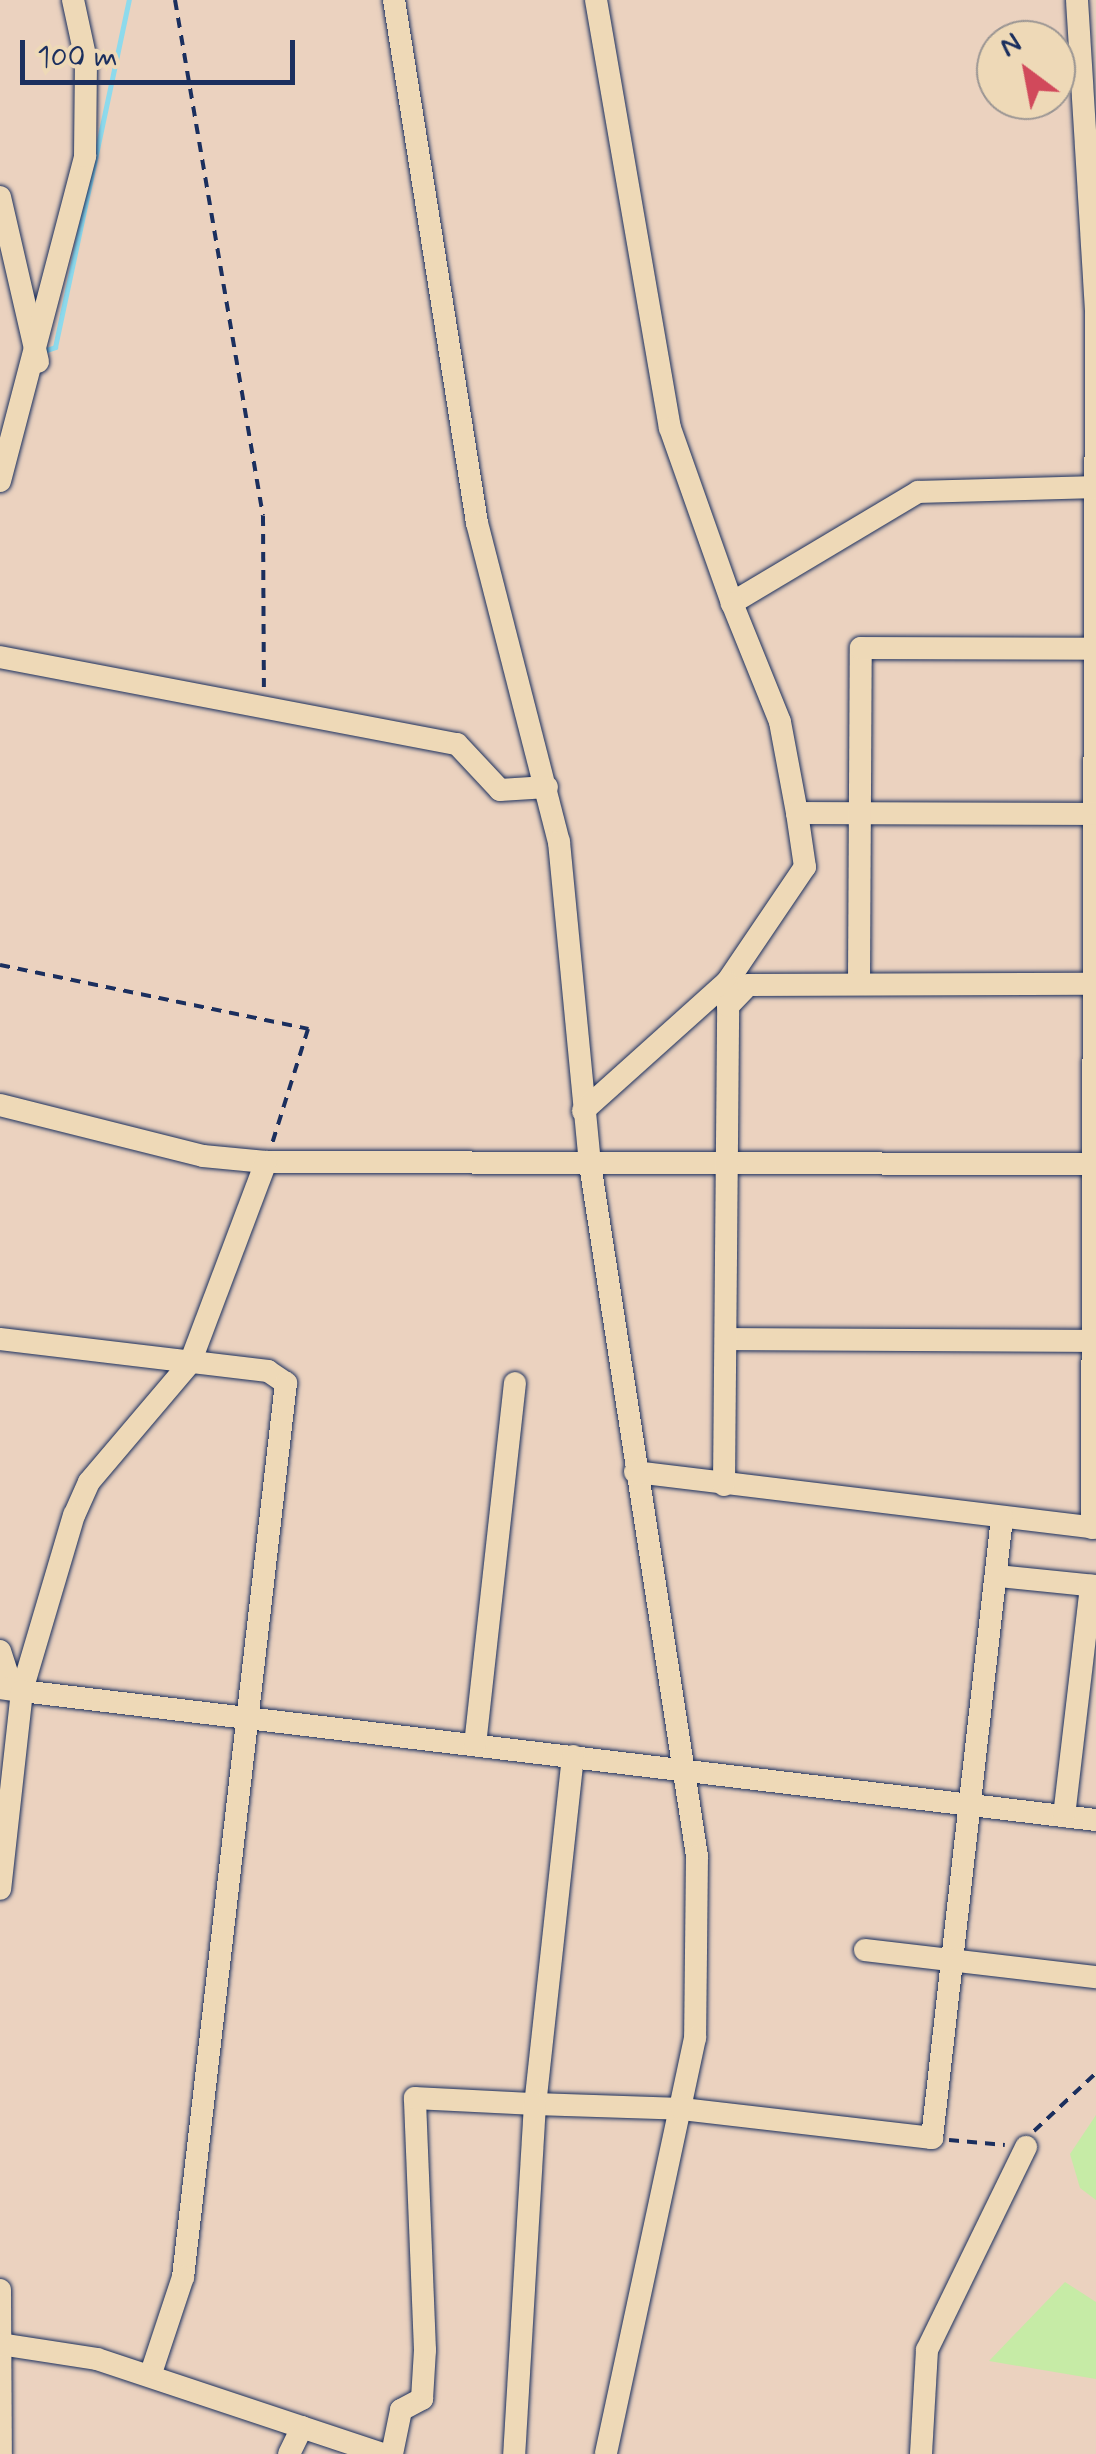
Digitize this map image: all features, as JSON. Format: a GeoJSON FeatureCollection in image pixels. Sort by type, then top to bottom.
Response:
{"type":"FeatureCollection","features":[{"type":"Feature","properties":{"kind":"street"},"geometry":{"type":"LineString","coordinates":[[0,480],[38,362],[85,156],[86,60],[74,0]]}},
{"type":"Feature","properties":{"kind":"street"},"geometry":{"type":"LineString","coordinates":[[394,0],[476,523],[548,786],[590,1164],[683,1768],[702,1946],[682,2109],[606,2454]]}},
{"type":"Feature","properties":{"kind":"street"},"geometry":{"type":"LineString","coordinates":[[596,0],[670,428],[780,722],[805,867],[733,988],[728,1006],[724,1485]]}},
{"type":"Feature","properties":{"kind":"street"},"geometry":{"type":"LineString","coordinates":[[635,1472],[1094,1528],[1096,487],[1077,0]]}},
{"type":"Feature","properties":{"kind":"street"},"geometry":{"type":"LineString","coordinates":[[0,197],[38,362]]}},
{"type":"Feature","properties":{"kind":"street"},"geometry":{"type":"LineString","coordinates":[[732,602],[918,492],[1096,487]]}},
{"type":"Feature","properties":{"kind":"street"},"geometry":{"type":"LineString","coordinates":[[859,982],[861,648],[1095,649]]}},
{"type":"Feature","properties":{"kind":"street"},"geometry":{"type":"LineString","coordinates":[[0,657],[457,744],[510,793],[548,786]]}},
{"type":"Feature","properties":{"kind":"street"},"geometry":{"type":"LineString","coordinates":[[797,813],[1094,814]]}},
{"type":"Feature","properties":{"kind":"street"},"geometry":{"type":"LineString","coordinates":[[584,1111],[733,988],[748,984],[1095,984]]}},
{"type":"Feature","properties":{"kind":"street"},"geometry":{"type":"LineString","coordinates":[[0,1105],[203,1156],[266,1162],[1095,1164]]}},
{"type":"Feature","properties":{"kind":"street"},"geometry":{"type":"LineString","coordinates":[[0,1889],[11,1689],[89,1482],[190,1364],[266,1162]]}},
{"type":"Feature","properties":{"kind":"street"},"geometry":{"type":"LineString","coordinates":[[0,1339],[190,1364],[268,1370],[286,1383],[183,2277],[150,2376]]}},
{"type":"Feature","properties":{"kind":"street"},"geometry":{"type":"LineString","coordinates":[[728,1339],[1094,1342]]}},
{"type":"Feature","properties":{"kind":"street"},"geometry":{"type":"LineString","coordinates":[[475,1745],[515,1383]]}},
{"type":"Feature","properties":{"kind":"street"},"geometry":{"type":"LineString","coordinates":[[392,2454],[402,2410],[422,2399],[425,2350],[415,2098],[682,2109],[932,2138],[1002,1518]]}},
{"type":"Feature","properties":{"kind":"street"},"geometry":{"type":"LineString","coordinates":[[998,1576],[1094,1586],[1064,1816]]}},
{"type":"Feature","properties":{"kind":"street"},"geometry":{"type":"LineString","coordinates":[[0,1651],[11,1689]]}},
{"type":"Feature","properties":{"kind":"street"},"geometry":{"type":"LineString","coordinates":[[11,1689],[1096,1820]]}},
{"type":"Feature","properties":{"kind":"street"},"geometry":{"type":"LineString","coordinates":[[514,2454],[534,2104],[573,1756]]}},
{"type":"Feature","properties":{"kind":"street"},"geometry":{"type":"LineString","coordinates":[[866,1950],[1096,1977]]}},
{"type":"Feature","properties":{"kind":"street"},"geometry":{"type":"LineString","coordinates":[[921,2454],[927,2350],[1026,2147]]}},
{"type":"Feature","properties":{"kind":"street"},"geometry":{"type":"LineString","coordinates":[[0,2290],[0,2454]]}},
{"type":"Feature","properties":{"kind":"street"},"geometry":{"type":"LineString","coordinates":[[2,2344],[150,2376],[382,2454]]}},
{"type":"Feature","properties":{"kind":"street"},"geometry":{"type":"LineString","coordinates":[[289,2454],[302,2427]]}},
{"type":"Feature","properties":{"kind":"path"},"geometry":{"type":"LineString","coordinates":[[175,0],[263,516],[257,610],[266,706]]}},
{"type":"Feature","properties":{"kind":"path"},"geometry":{"type":"LineString","coordinates":[[0,965],[308,1029],[266,1162]]}},
{"type":"Feature","properties":{"kind":"path"},"geometry":{"type":"LineString","coordinates":[[932,2138],[1026,2147],[1040,2120],[1096,2072]]}},
{"type":"Feature","properties":{"kind":"green space"},"geometry":{"type":"Polygon","coordinates":[[[1096,2115],[1096,2200],[1080,2188],[1070,2154],[1096,2115]]]}},
{"type":"Feature","properties":{"kind":"green space"},"geometry":{"type":"Polygon","coordinates":[[[1065,2282],[1096,2302],[1096,2379],[989,2361],[1065,2282]]]}},
{"type":"Feature","properties":{"kind":"waterway"},"geometry":{"type":"LineString","coordinates":[[40,352],[55,347],[129,0]]}}]}
